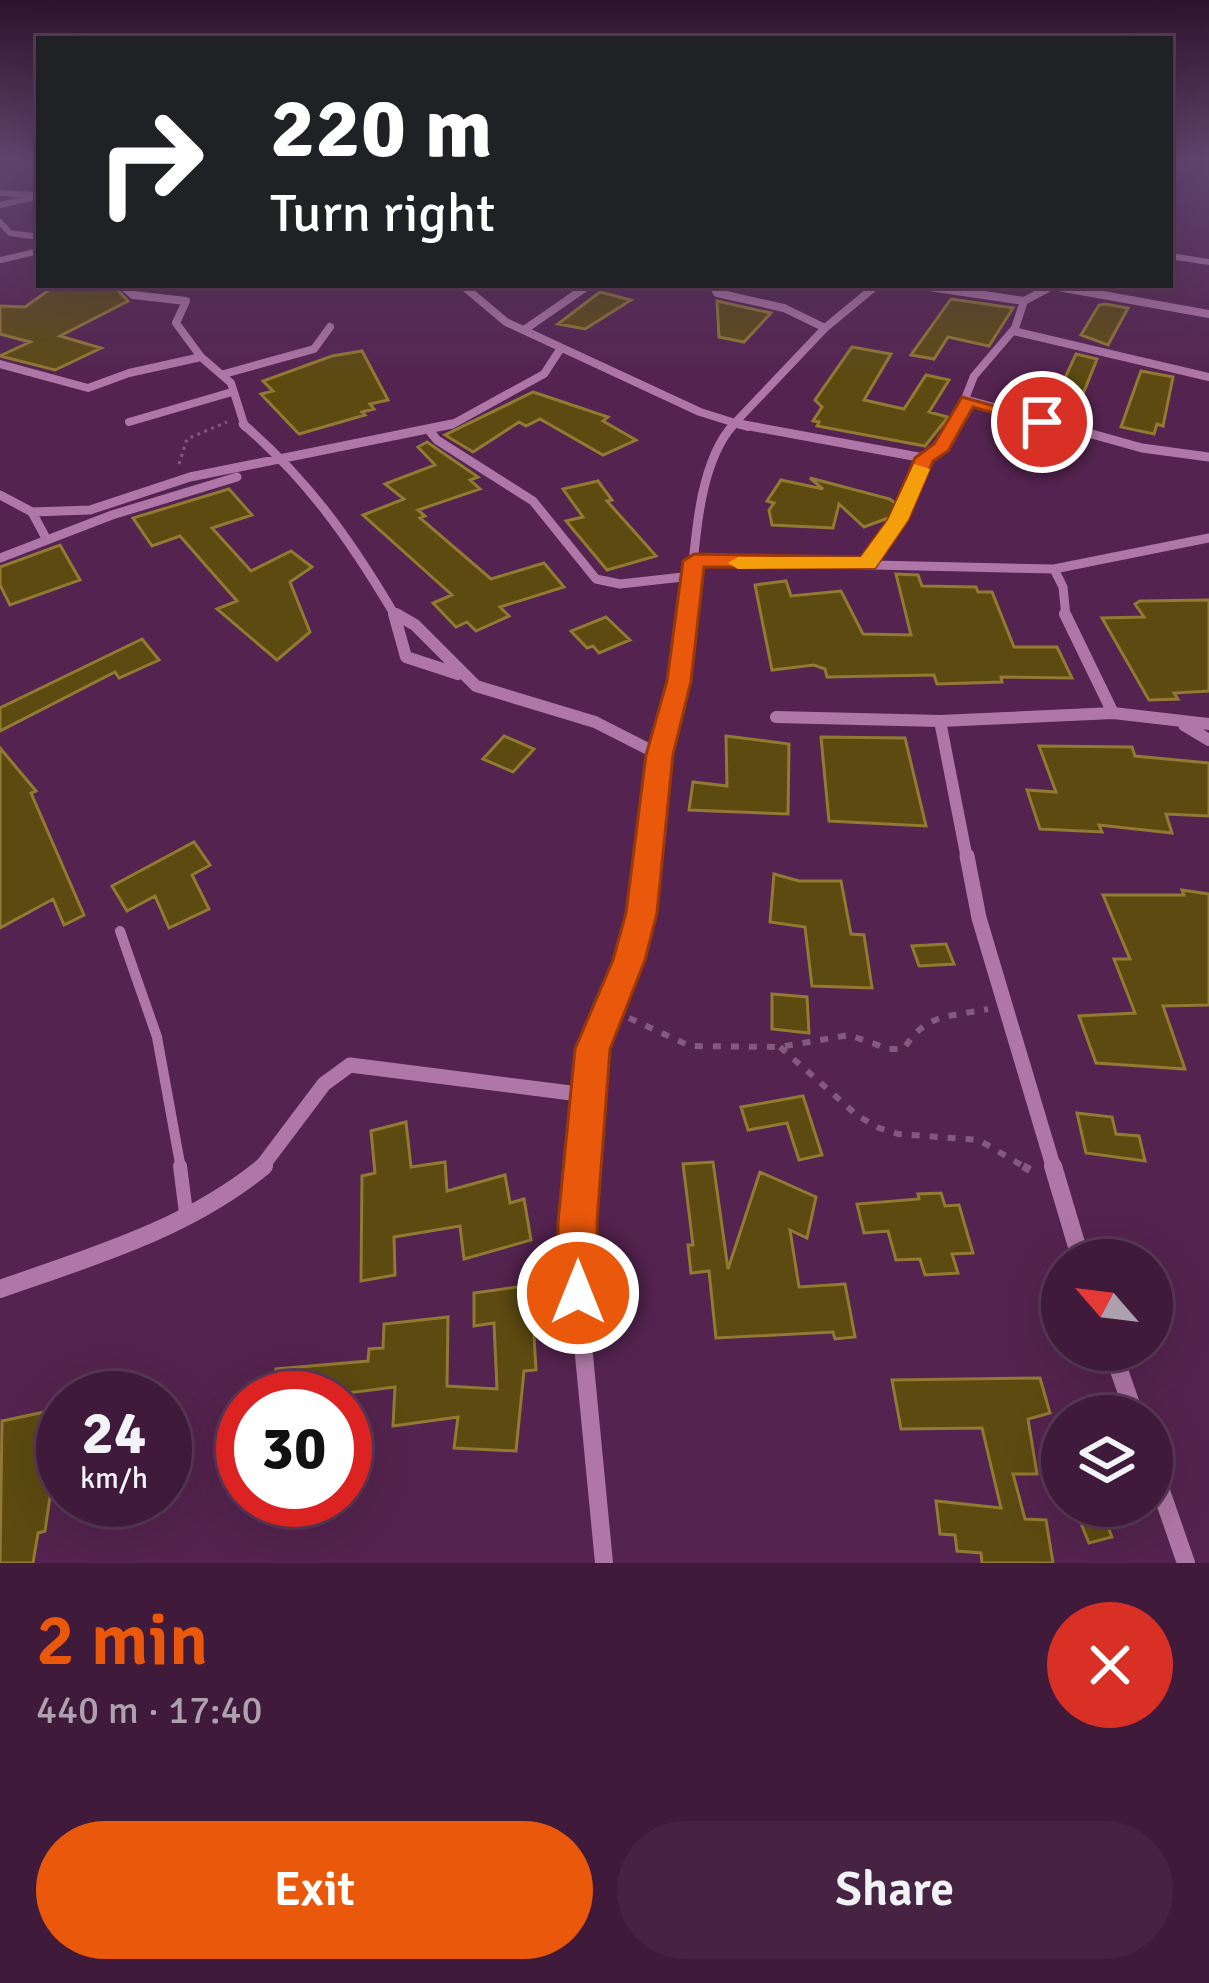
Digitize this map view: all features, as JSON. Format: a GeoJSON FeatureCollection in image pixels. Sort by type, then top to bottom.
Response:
{"type":"FeatureCollection","features":[{"type":"Feature","properties":{"kind":"street"},"geometry":{"type":"LineString","coordinates":[[2,260],[36,251]]}},
{"type":"Feature","properties":{"kind":"street"},"geometry":{"type":"LineString","coordinates":[[1173,256],[1209,262]]}},
{"type":"Feature","properties":{"kind":"street"},"geometry":{"type":"LineString","coordinates":[[126,288],[134,295],[186,301],[176,322],[201,357],[224,374],[238,419],[284,461],[344,530],[393,612],[406,657],[460,674]]}},
{"type":"Feature","properties":{"kind":"street"},"geometry":{"type":"LineString","coordinates":[[464,288],[496,315],[524,330],[735,424],[820,435],[924,458],[941,447],[968,400],[974,376],[1012,331],[1024,302]]}},
{"type":"Feature","properties":{"kind":"street"},"geometry":{"type":"LineString","coordinates":[[524,330],[585,288]]}},
{"type":"Feature","properties":{"kind":"street"},"geometry":{"type":"LineString","coordinates":[[715,288],[720,294],[784,308],[825,328]]}},
{"type":"Feature","properties":{"kind":"street"},"geometry":{"type":"LineString","coordinates":[[604,1563],[578,1293],[587,1095],[592,1049],[629,960],[642,913],[660,755],[679,681],[707,471],[722,437],[825,328],[873,288]]}},
{"type":"Feature","properties":{"kind":"street"},"geometry":{"type":"LineString","coordinates":[[935,288],[1024,302],[1050,288]]}},
{"type":"Feature","properties":{"kind":"street"},"geometry":{"type":"LineString","coordinates":[[1065,288],[1209,314]]}},
{"type":"Feature","properties":{"kind":"street"},"geometry":{"type":"LineString","coordinates":[[224,374],[314,350],[330,327]]}},
{"type":"Feature","properties":{"kind":"street"},"geometry":{"type":"LineString","coordinates":[[1012,331],[1209,377]]}},
{"type":"Feature","properties":{"kind":"street"},"geometry":{"type":"LineString","coordinates":[[0,495],[32,512],[90,510],[190,477],[428,429],[477,413],[505,391],[544,374],[562,348]]}},
{"type":"Feature","properties":{"kind":"street"},"geometry":{"type":"LineString","coordinates":[[0,364],[88,388],[201,357]]}},
{"type":"Feature","properties":{"kind":"street"},"geometry":{"type":"LineString","coordinates":[[129,422],[232,392]]}},
{"type":"Feature","properties":{"kind":"street"},"geometry":{"type":"LineString","coordinates":[[968,400],[1162,453],[1209,458]]}},
{"type":"Feature","properties":{"kind":"street"},"geometry":{"type":"LineString","coordinates":[[428,429],[437,440],[533,501],[596,579],[620,584],[693,568],[868,563],[1054,568],[1209,538]]}},
{"type":"Feature","properties":{"kind":"street"},"geometry":{"type":"LineString","coordinates":[[0,558],[284,461]]}},
{"type":"Feature","properties":{"kind":"street"},"geometry":{"type":"LineString","coordinates":[[32,512],[47,540]]}},
{"type":"Feature","properties":{"kind":"street"},"geometry":{"type":"LineString","coordinates":[[1054,568],[1063,586],[1066,621],[1091,661],[1113,713]]}},
{"type":"Feature","properties":{"kind":"street"},"geometry":{"type":"LineString","coordinates":[[393,612],[415,625],[476,686],[595,722],[660,755]]}},
{"type":"Feature","properties":{"kind":"street"},"geometry":{"type":"LineString","coordinates":[[776,717],[940,721],[1113,713],[1209,724]]}},
{"type":"Feature","properties":{"kind":"street"},"geometry":{"type":"LineString","coordinates":[[940,721],[979,918],[1075,1239]]}},
{"type":"Feature","properties":{"kind":"street"},"geometry":{"type":"LineString","coordinates":[[1183,724],[1209,740]]}},
{"type":"Feature","properties":{"kind":"street"},"geometry":{"type":"LineString","coordinates":[[0,1289],[124,1245],[223,1195],[266,1163],[327,1080],[350,1066],[587,1095]]}},
{"type":"Feature","properties":{"kind":"street"},"geometry":{"type":"LineString","coordinates":[[1173,1526],[1186,1563]]}},
{"type":"Feature","properties":{"kind":"lane"},"geometry":{"type":"LineString","coordinates":[[868,563],[898,520],[924,458]]}},
{"type":"Feature","properties":{"kind":"lane"},"geometry":{"type":"LineString","coordinates":[[120,931],[150,1001],[172,1090],[186,1214]]}},
{"type":"Feature","properties":{"kind":"path"},"geometry":{"type":"LineString","coordinates":[[190,477],[179,464],[181,446],[197,430],[238,419]]}},
{"type":"Feature","properties":{"kind":"path"},"geometry":{"type":"LineString","coordinates":[[608,1007],[690,1046],[780,1047],[849,1035],[889,1049],[904,1049],[917,1027],[951,1013],[1005,1008]]}},
{"type":"Feature","properties":{"kind":"path"},"geometry":{"type":"LineString","coordinates":[[780,1047],[858,1116],[879,1128],[898,1134],[980,1140],[1058,1185]]}},
{"type":"Feature","properties":{"kind":"building"},"geometry":{"type":"Polygon","coordinates":[[[52,288],[116,288],[128,301],[60,336],[101,348],[55,370],[0,356],[30,342],[0,334],[0,306],[25,307],[52,288]]]}},
{"type":"Feature","properties":{"kind":"building"},"geometry":{"type":"Polygon","coordinates":[[[600,292],[631,300],[585,329],[558,324],[600,292]]]}},
{"type":"Feature","properties":{"kind":"building"},"geometry":{"type":"Polygon","coordinates":[[[951,299],[1013,308],[989,346],[948,337],[934,359],[911,355],[951,299]]]}},
{"type":"Feature","properties":{"kind":"building"},"geometry":{"type":"Polygon","coordinates":[[[717,301],[771,313],[744,342],[719,337],[717,301]]]}},
{"type":"Feature","properties":{"kind":"building"},"geometry":{"type":"Polygon","coordinates":[[[1099,305],[1128,308],[1108,345],[1081,335],[1099,305]]]}},
{"type":"Feature","properties":{"kind":"building"},"geometry":{"type":"Polygon","coordinates":[[[852,347],[891,354],[864,400],[904,409],[926,375],[949,380],[929,412],[948,417],[925,446],[817,426],[819,422],[813,421],[822,407],[815,400],[852,347]]]}},
{"type":"Feature","properties":{"kind":"building"},"geometry":{"type":"Polygon","coordinates":[[[362,351],[388,400],[370,404],[374,409],[362,412],[365,415],[299,434],[261,394],[273,391],[263,381],[332,356],[362,351]]]}},
{"type":"Feature","properties":{"kind":"building"},"geometry":{"type":"Polygon","coordinates":[[[1076,354],[1097,359],[1085,389],[1074,410],[1052,406],[1076,354]]]}},
{"type":"Feature","properties":{"kind":"building"},"geometry":{"type":"Polygon","coordinates":[[[1141,371],[1173,377],[1163,426],[1157,424],[1154,434],[1121,427],[1141,371]]]}},
{"type":"Feature","properties":{"kind":"building"},"geometry":{"type":"Polygon","coordinates":[[[533,392],[608,417],[603,421],[636,440],[603,455],[540,419],[526,426],[519,422],[473,452],[445,435],[533,392]]]}},
{"type":"Feature","properties":{"kind":"building"},"geometry":{"type":"Polygon","coordinates":[[[427,442],[478,477],[470,480],[480,489],[418,510],[425,516],[420,518],[491,579],[544,563],[564,587],[500,607],[509,616],[476,631],[467,622],[456,627],[433,603],[452,595],[363,515],[404,499],[385,484],[435,465],[418,447],[427,442]]]}},
{"type":"Feature","properties":{"kind":"building"},"geometry":{"type":"Polygon","coordinates":[[[810,478],[890,499],[895,503],[891,517],[864,527],[839,504],[833,528],[772,525],[769,510],[774,503],[767,501],[781,480],[823,489],[810,478]]]}},
{"type":"Feature","properties":{"kind":"building"},"geometry":{"type":"Polygon","coordinates":[[[598,481],[612,500],[607,501],[656,556],[607,570],[566,521],[583,517],[563,489],[598,481]]]}},
{"type":"Feature","properties":{"kind":"building"},"geometry":{"type":"Polygon","coordinates":[[[229,489],[252,515],[212,528],[251,571],[291,551],[312,567],[290,582],[310,632],[277,660],[217,609],[237,601],[180,536],[152,546],[133,518],[229,489]]]}},
{"type":"Feature","properties":{"kind":"building"},"geometry":{"type":"Polygon","coordinates":[[[60,545],[80,580],[10,605],[0,585],[0,567],[60,545]]]}},
{"type":"Feature","properties":{"kind":"building"},"geometry":{"type":"Polygon","coordinates":[[[896,574],[918,575],[922,586],[976,587],[978,592],[992,592],[1014,647],[1057,647],[1072,678],[1001,677],[1002,682],[937,684],[934,675],[827,677],[825,669],[814,665],[772,670],[755,585],[786,581],[791,596],[841,591],[863,634],[911,635],[896,574]]]}},
{"type":"Feature","properties":{"kind":"building"},"geometry":{"type":"Polygon","coordinates":[[[1209,600],[1209,691],[1149,700],[1102,618],[1144,617],[1135,604],[1140,601],[1209,600]]]}},
{"type":"Feature","properties":{"kind":"building"},"geometry":{"type":"Polygon","coordinates":[[[606,617],[630,640],[599,653],[571,631],[606,617]]]}},
{"type":"Feature","properties":{"kind":"building"},"geometry":{"type":"Polygon","coordinates":[[[142,639],[159,660],[119,678],[115,672],[0,731],[0,708],[142,639]]]}},
{"type":"Feature","properties":{"kind":"building"},"geometry":{"type":"Polygon","coordinates":[[[504,736],[534,749],[513,772],[483,759],[504,736]]]}},
{"type":"Feature","properties":{"kind":"building"},"geometry":{"type":"Polygon","coordinates":[[[726,736],[789,744],[788,814],[689,810],[693,782],[727,786],[726,736]]]}},
{"type":"Feature","properties":{"kind":"building"},"geometry":{"type":"Polygon","coordinates":[[[821,737],[905,738],[926,826],[829,821],[821,737]]]}},
{"type":"Feature","properties":{"kind":"building"},"geometry":{"type":"Polygon","coordinates":[[[1039,746],[1132,747],[1135,756],[1209,763],[1209,816],[1166,814],[1172,833],[1099,825],[1102,832],[1040,829],[1027,790],[1056,792],[1039,746]]]}},
{"type":"Feature","properties":{"kind":"building"},"geometry":{"type":"Polygon","coordinates":[[[0,748],[36,791],[31,793],[84,915],[64,925],[53,899],[0,928],[0,748]]]}},
{"type":"Feature","properties":{"kind":"building"},"geometry":{"type":"Polygon","coordinates":[[[194,842],[210,865],[192,875],[209,909],[169,928],[155,896],[127,911],[112,886],[194,842]]]}},
{"type":"Feature","properties":{"kind":"building"},"geometry":{"type":"Polygon","coordinates":[[[774,874],[799,881],[841,881],[851,934],[864,935],[872,988],[812,986],[805,927],[770,922],[774,874]]]}},
{"type":"Feature","properties":{"kind":"building"},"geometry":{"type":"Polygon","coordinates":[[[1182,890],[1209,894],[1209,1005],[1163,1006],[1185,1069],[1096,1063],[1079,1016],[1135,1013],[1114,959],[1130,959],[1103,895],[1184,895],[1182,890]]]}},
{"type":"Feature","properties":{"kind":"building"},"geometry":{"type":"Polygon","coordinates":[[[946,944],[954,964],[919,966],[912,946],[946,944]]]}},
{"type":"Feature","properties":{"kind":"building"},"geometry":{"type":"Polygon","coordinates":[[[772,994],[807,997],[809,1033],[772,1029],[772,994]]]}},
{"type":"Feature","properties":{"kind":"building"},"geometry":{"type":"Polygon","coordinates":[[[803,1096],[822,1155],[799,1160],[787,1123],[748,1130],[741,1107],[803,1096]]]}},
{"type":"Feature","properties":{"kind":"building"},"geometry":{"type":"Polygon","coordinates":[[[1077,1113],[1112,1117],[1116,1134],[1139,1136],[1145,1161],[1086,1153],[1077,1113]]]}},
{"type":"Feature","properties":{"kind":"building"},"geometry":{"type":"Polygon","coordinates":[[[406,1122],[411,1167],[445,1162],[447,1191],[505,1175],[510,1203],[524,1199],[531,1240],[464,1259],[460,1226],[394,1237],[395,1275],[361,1281],[362,1176],[375,1173],[371,1131],[406,1122]]]}},
{"type":"Feature","properties":{"kind":"building"},"geometry":{"type":"Polygon","coordinates":[[[713,1162],[728,1269],[760,1172],[816,1197],[807,1238],[790,1230],[799,1287],[845,1284],[855,1337],[835,1339],[833,1332],[716,1338],[709,1271],[691,1273],[688,1245],[693,1245],[683,1164],[713,1162]]]}},
{"type":"Feature","properties":{"kind":"building"},"geometry":{"type":"Polygon","coordinates":[[[941,1193],[945,1206],[959,1205],[973,1253],[952,1254],[958,1273],[925,1275],[920,1259],[896,1260],[888,1231],[864,1233],[857,1204],[941,1193]]]}},
{"type":"Feature","properties":{"kind":"building"},"geometry":{"type":"Polygon","coordinates":[[[531,1285],[536,1370],[524,1371],[516,1451],[454,1448],[458,1417],[393,1426],[395,1387],[372,1390],[372,1371],[276,1371],[368,1361],[369,1349],[383,1348],[384,1324],[448,1317],[447,1386],[497,1389],[494,1323],[474,1326],[474,1293],[531,1285]]]}},
{"type":"Feature","properties":{"kind":"building"},"geometry":{"type":"Polygon","coordinates":[[[1040,1378],[1045,1395],[1041,1395],[1041,1415],[1028,1419],[1037,1474],[1013,1474],[1025,1519],[1041,1520],[1041,1527],[1047,1527],[1053,1563],[982,1563],[981,1553],[957,1551],[955,1535],[940,1534],[936,1501],[1001,1508],[982,1428],[901,1429],[892,1380],[1040,1378]]]}},
{"type":"Feature","properties":{"kind":"building"},"geometry":{"type":"Polygon","coordinates":[[[36,1414],[36,1527],[46,1527],[38,1533],[33,1563],[0,1563],[2,1421],[36,1414]]]}},
{"type":"Feature","properties":{"kind":"building"},"geometry":{"type":"Polygon","coordinates":[[[1083,1527],[1108,1527],[1112,1537],[1089,1543],[1083,1527]]]}},
{"type":"Feature","properties":{"kind":"slow traffic"},"geometry":{"type":"LineString","coordinates":[[738,563],[868,563],[898,520],[920,469]]}},
{"type":"Feature","properties":{"kind":"route"},"geometry":{"type":"LineString","coordinates":[[578,1293],[578,1222],[592,1049],[629,960],[642,913],[660,755],[679,681],[694,561],[868,563],[898,520],[924,458],[941,447],[968,400],[1042,422]]}}]}
